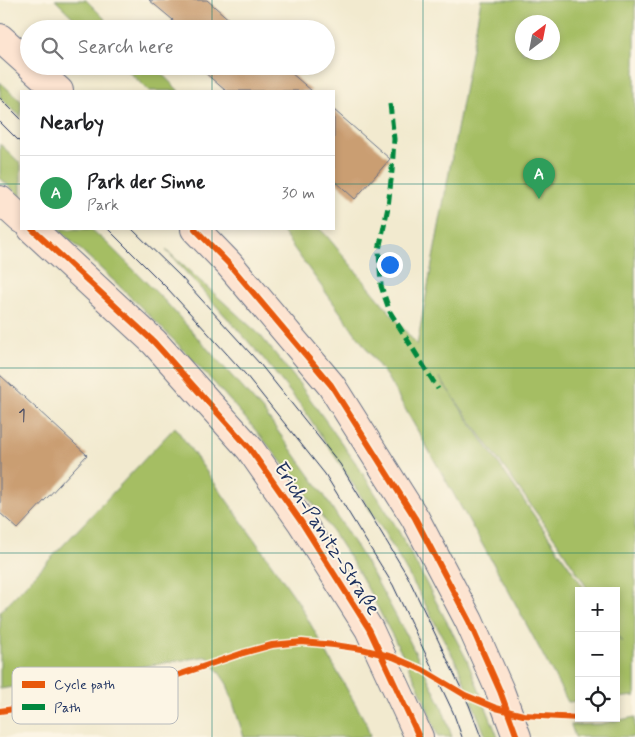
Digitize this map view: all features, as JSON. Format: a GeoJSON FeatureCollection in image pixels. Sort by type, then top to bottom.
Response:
{"type":"FeatureCollection","features":[{"type":"Feature","properties":{"kind":"main road"},"geometry":{"type":"LineString","coordinates":[[0,38],[20,56]]}},
{"type":"Feature","properties":{"kind":"main road"},"geometry":{"type":"LineString","coordinates":[[41,75],[58,90]]}},
{"type":"Feature","properties":{"kind":"main road"},"geometry":{"type":"LineString","coordinates":[[0,200],[20,218]]}},
{"type":"Feature","properties":{"kind":"main road","name":"Erich-Panitz-Straße"},"geometry":{"type":"LineString","coordinates":[[33,230],[154,342],[250,449],[302,523],[369,630],[410,715],[418,737]]}},
{"type":"Feature","properties":{"kind":"main road"},"geometry":{"type":"LineString","coordinates":[[196,230],[229,264],[331,385],[415,518],[456,595],[492,674],[517,737]]}},
{"type":"Feature","properties":{"kind":"green space"},"geometry":{"type":"Polygon","coordinates":[[[55,0],[86,0],[106,20],[76,20],[55,0]]]}},
{"type":"Feature","properties":{"kind":"green space"},"geometry":{"type":"Polygon","coordinates":[[[481,0],[635,0],[635,696],[620,698],[620,640],[622,642],[620,639],[620,587],[586,587],[558,543],[439,377],[583,587],[575,587],[575,701],[568,702],[506,586],[387,377],[281,230],[321,230],[417,345],[481,0]]]}},
{"type":"Feature","properties":{"kind":"green space"},"geometry":{"type":"Polygon","coordinates":[[[132,75],[163,75],[178,90],[148,90],[132,75]]]}},
{"type":"Feature","properties":{"kind":"green space"},"geometry":{"type":"Polygon","coordinates":[[[0,82],[20,100],[20,116],[0,98],[0,82]]]}},
{"type":"Feature","properties":{"kind":"green space"},"geometry":{"type":"Polygon","coordinates":[[[0,144],[20,163],[20,196],[0,178],[0,144]]]}},
{"type":"Feature","properties":{"kind":"green space"},"geometry":{"type":"Polygon","coordinates":[[[59,230],[92,230],[108,244],[164,300],[264,412],[324,495],[373,574],[409,640],[442,707],[452,737],[438,737],[416,682],[362,577],[319,512],[286,468],[215,384],[99,266],[59,230]]]}},
{"type":"Feature","properties":{"kind":"green space"},"geometry":{"type":"Polygon","coordinates":[[[166,250],[260,335],[298,382],[358,466],[397,528],[466,658],[498,737],[486,737],[458,666],[418,591],[384,532],[302,407],[263,358],[166,250]]]}},
{"type":"Feature","properties":{"kind":"green space"},"geometry":{"type":"Polygon","coordinates":[[[175,427],[297,600],[366,723],[370,737],[244,737],[227,684],[208,656],[139,667],[12,667],[12,687],[0,689],[0,612],[175,427]]]}},
{"type":"Feature","properties":{"kind":"green space"},"geometry":{"type":"Polygon","coordinates":[[[635,717],[635,737],[575,737],[571,725],[620,722],[620,720],[635,717]]]}},
{"type":"Feature","properties":{"kind":"building"},"geometry":{"type":"Polygon","coordinates":[[[149,0],[207,0],[230,20],[173,20],[149,0]]]}},
{"type":"Feature","properties":{"kind":"building"},"geometry":{"type":"Polygon","coordinates":[[[207,75],[293,75],[311,90],[225,90],[207,75]]]}},
{"type":"Feature","properties":{"kind":"building"},"geometry":{"type":"Polygon","coordinates":[[[335,111],[390,159],[355,199],[335,181],[335,111]]]}},
{"type":"Feature","properties":{"kind":"building"},"geometry":{"type":"Polygon","coordinates":[[[0,375],[87,455],[18,529],[0,513],[0,375]]]}},
{"type":"Feature","properties":{"kind":"tram line"},"geometry":{"type":"LineString","coordinates":[[0,98],[20,118]]}},
{"type":"Feature","properties":{"kind":"tram line"},"geometry":{"type":"LineString","coordinates":[[0,122],[20,142]]}},
{"type":"Feature","properties":{"kind":"tram line"},"geometry":{"type":"LineString","coordinates":[[109,230],[168,289],[246,375],[325,474],[393,585],[453,712],[462,737]]}},
{"type":"Feature","properties":{"kind":"tram line"},"geometry":{"type":"LineString","coordinates":[[133,230],[181,277],[260,364],[340,464],[408,577],[469,705],[481,737]]}},
{"type":"Feature","properties":{"kind":"marked path"},"geometry":{"type":"LineString","coordinates":[[390,104],[394,139],[388,207],[379,250],[381,286],[390,312],[438,389]]}},
{"type":"Feature","properties":{"kind":"cycle path"},"geometry":{"type":"LineString","coordinates":[[33,230],[154,342],[250,449],[302,523],[369,629],[419,737]]}},
{"type":"Feature","properties":{"kind":"cycle path"},"geometry":{"type":"LineString","coordinates":[[196,230],[229,264],[331,385],[415,518],[469,621],[500,691],[517,737]]}},
{"type":"Feature","properties":{"kind":"cycle path"},"geometry":{"type":"LineString","coordinates":[[178,675],[272,645],[302,642],[334,645],[362,649],[393,657],[423,670],[465,695],[496,708],[523,715],[575,718]]}},
{"type":"Feature","properties":{"kind":"cycle path"},"geometry":{"type":"LineString","coordinates":[[0,711],[12,709]]}},
{"type":"Feature","properties":{"kind":"place","name":"Park der Sinne"},"geometry":{"type":"Point","coordinates":[539,199]}}]}
